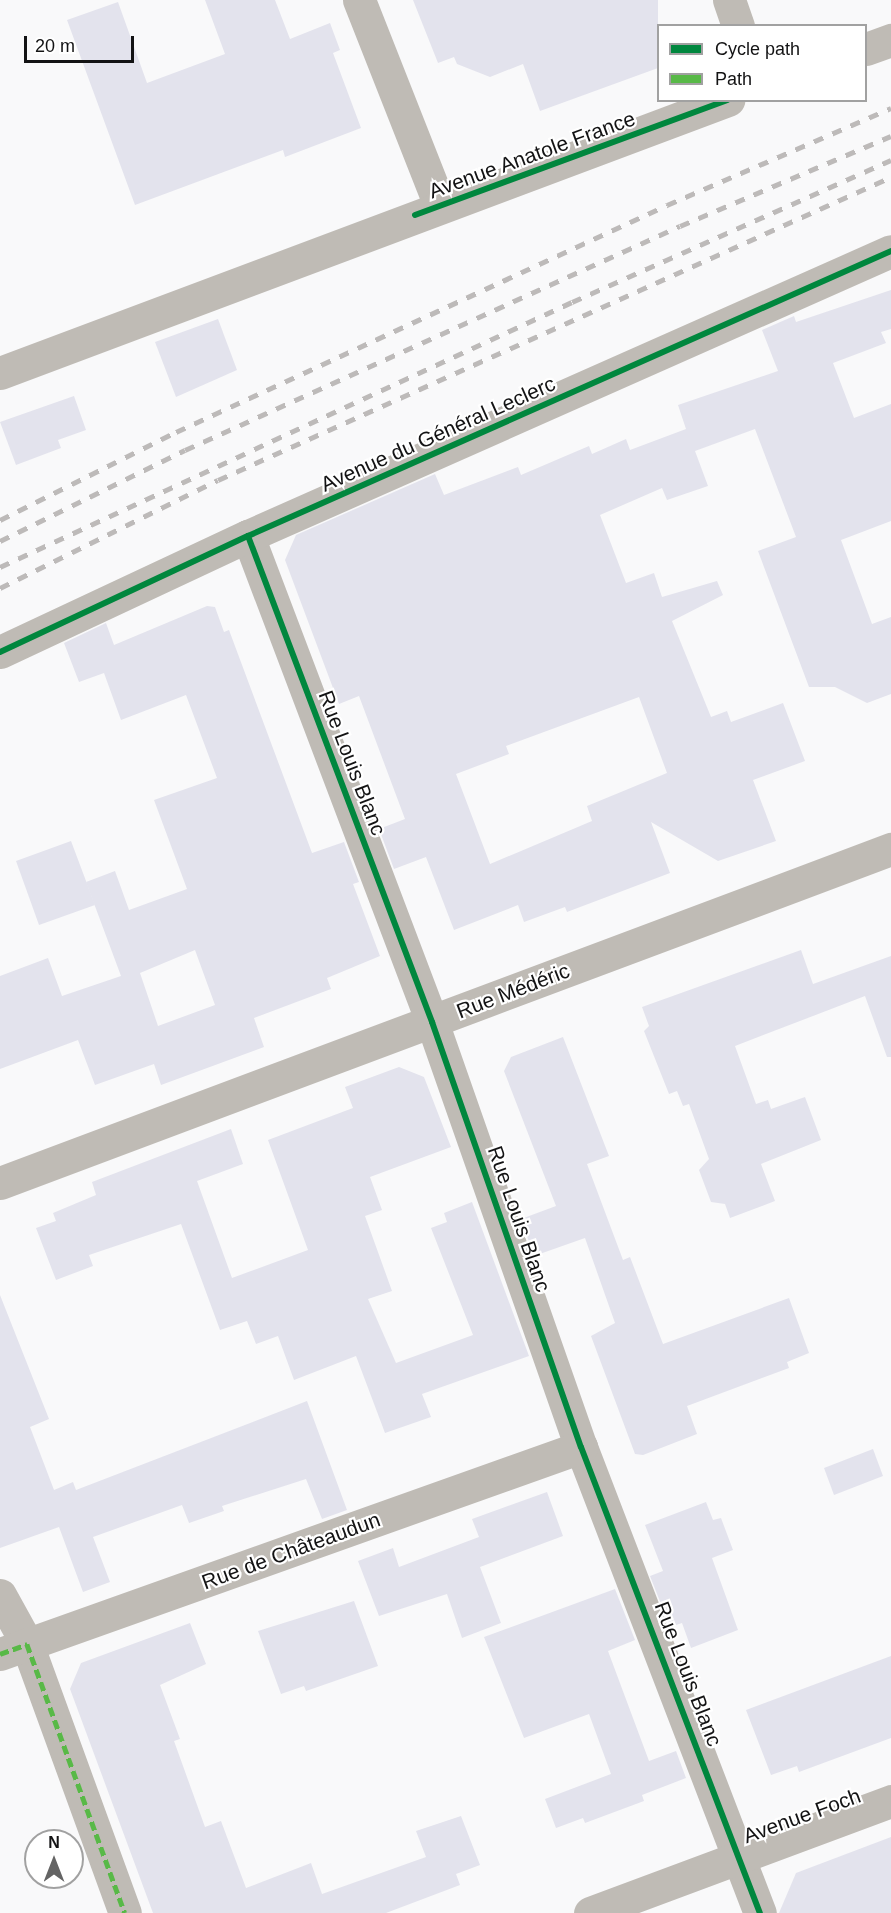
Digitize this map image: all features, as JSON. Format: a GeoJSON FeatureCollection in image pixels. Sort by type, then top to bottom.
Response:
{"type":"FeatureCollection","features":[{"type":"Feature","properties":{"kind":"street"},"geometry":{"type":"LineString","coordinates":[[359,0],[440,206]]}},
{"type":"Feature","properties":{"kind":"street"},"geometry":{"type":"LineString","coordinates":[[729,0],[737,24]]}},
{"type":"Feature","properties":{"kind":"street"},"geometry":{"type":"LineString","coordinates":[[867,49],[891,40]]}},
{"type":"Feature","properties":{"kind":"street","name":"Avenue Anatole France"},"geometry":{"type":"LineString","coordinates":[[0,373],[440,206],[723,102]]}},
{"type":"Feature","properties":{"kind":"street","name":"Avenue du Général Leclerc"},"geometry":{"type":"LineString","coordinates":[[0,652],[248,536],[891,251]]}},
{"type":"Feature","properties":{"kind":"street","name":"Rue Louis Blanc"},"geometry":{"type":"LineString","coordinates":[[248,536],[432,1022],[581,1447],[741,1856],[760,1913]]}},
{"type":"Feature","properties":{"kind":"street","name":"Rue Médéric"},"geometry":{"type":"LineString","coordinates":[[0,1183],[891,849]]}},
{"type":"Feature","properties":{"kind":"street","name":"Rue de Châteaudun"},"geometry":{"type":"LineString","coordinates":[[13,1649],[581,1447]]}},
{"type":"Feature","properties":{"kind":"street"},"geometry":{"type":"LineString","coordinates":[[0,1595],[13,1649],[125,1913]]}},
{"type":"Feature","properties":{"kind":"street","name":"Avenue Foch"},"geometry":{"type":"LineString","coordinates":[[590,1913],[891,1801]]}},
{"type":"Feature","properties":{"kind":"building"},"geometry":{"type":"Polygon","coordinates":[[[205,0],[275,0],[290,39],[330,23],[340,50],[333,53],[361,128],[285,157],[283,150],[135,205],[67,20],[118,2],[147,83],[225,54],[205,0]]]}},
{"type":"Feature","properties":{"kind":"building"},"geometry":{"type":"Polygon","coordinates":[[[413,0],[658,0],[657,68],[540,111],[523,64],[490,77],[457,64],[454,57],[438,63],[413,0]]]}},
{"type":"Feature","properties":{"kind":"building"},"geometry":{"type":"Polygon","coordinates":[[[891,290],[891,329],[881,332],[886,343],[833,363],[854,418],[891,404],[891,521],[841,540],[872,624],[891,617],[891,694],[867,703],[835,687],[809,687],[758,551],[796,537],[755,429],[695,451],[708,486],[667,500],[662,488],[600,515],[626,583],[654,573],[662,597],[717,581],[723,595],[672,621],[711,717],[727,711],[731,722],[783,703],[805,761],[753,780],[776,841],[718,861],[651,822],[670,873],[567,912],[565,907],[524,922],[518,905],[454,930],[426,857],[394,869],[379,829],[405,819],[359,696],[339,704],[285,560],[296,535],[435,474],[444,495],[518,467],[521,475],[589,446],[592,454],[626,439],[630,450],[686,429],[678,405],[778,371],[762,330],[794,316],[796,322],[891,290]],[[639,697],[506,746],[509,754],[456,774],[490,864],[592,821],[587,806],[667,773],[639,697]]]}},
{"type":"Feature","properties":{"kind":"building"},"geometry":{"type":"Polygon","coordinates":[[[218,319],[237,370],[176,397],[155,342],[218,319]]]}},
{"type":"Feature","properties":{"kind":"building"},"geometry":{"type":"Polygon","coordinates":[[[74,396],[86,430],[58,440],[61,448],[16,465],[0,422],[74,396]]]}},
{"type":"Feature","properties":{"kind":"building"},"geometry":{"type":"Polygon","coordinates":[[[207,606],[215,607],[224,632],[229,630],[312,853],[344,842],[359,882],[353,884],[380,956],[327,978],[331,989],[254,1018],[264,1047],[161,1085],[154,1064],[95,1085],[78,1040],[0,1069],[0,976],[48,958],[62,996],[121,976],[86,882],[115,871],[129,910],[187,889],[154,800],[217,778],[186,695],[121,720],[104,673],[79,682],[64,643],[106,623],[114,645],[207,606]],[[195,950],[140,973],[158,1026],[215,1005],[195,950]]]}},
{"type":"Feature","properties":{"kind":"building"},"geometry":{"type":"Polygon","coordinates":[[[71,841],[95,905],[39,925],[16,861],[71,841]]]}},
{"type":"Feature","properties":{"kind":"building"},"geometry":{"type":"Polygon","coordinates":[[[801,950],[813,984],[891,956],[891,1057],[887,1057],[865,996],[735,1046],[756,1104],[768,1100],[771,1109],[805,1097],[821,1140],[761,1164],[775,1201],[730,1218],[725,1204],[711,1202],[699,1170],[709,1159],[689,1104],[683,1106],[677,1091],[669,1094],[644,1031],[649,1026],[642,1007],[801,950]]]}},
{"type":"Feature","properties":{"kind":"building"},"geometry":{"type":"Polygon","coordinates":[[[563,1037],[609,1156],[587,1164],[623,1260],[630,1257],[663,1344],[789,1298],[809,1353],[787,1362],[789,1368],[687,1406],[697,1434],[643,1455],[635,1454],[591,1336],[615,1323],[585,1238],[534,1256],[521,1219],[556,1206],[504,1071],[511,1057],[563,1037]]]}},
{"type":"Feature","properties":{"kind":"building"},"geometry":{"type":"Polygon","coordinates":[[[399,1067],[424,1077],[451,1147],[370,1177],[382,1210],[365,1216],[392,1291],[368,1299],[396,1363],[473,1335],[431,1228],[447,1222],[444,1213],[472,1202],[529,1356],[422,1394],[431,1417],[385,1433],[356,1356],[294,1380],[278,1336],[256,1344],[247,1321],[220,1330],[181,1224],[89,1255],[93,1266],[56,1280],[36,1228],[56,1221],[53,1213],[96,1195],[92,1182],[231,1129],[243,1164],[197,1181],[232,1278],[308,1250],[268,1140],[353,1108],[345,1087],[399,1067]]]}},
{"type":"Feature","properties":{"kind":"building"},"geometry":{"type":"Polygon","coordinates":[[[0,1295],[49,1419],[30,1427],[54,1490],[73,1482],[76,1490],[307,1401],[347,1510],[322,1519],[306,1479],[222,1506],[224,1511],[189,1523],[182,1505],[93,1537],[110,1582],[83,1592],[59,1527],[0,1548],[0,1295]]]}},
{"type":"Feature","properties":{"kind":"building"},"geometry":{"type":"Polygon","coordinates":[[[873,1449],[883,1476],[834,1495],[824,1468],[873,1449]]]}},
{"type":"Feature","properties":{"kind":"building"},"geometry":{"type":"Polygon","coordinates":[[[547,1492],[563,1536],[480,1567],[501,1623],[462,1638],[447,1594],[379,1616],[358,1561],[393,1548],[399,1567],[479,1537],[472,1519],[547,1492]]]}},
{"type":"Feature","properties":{"kind":"building"},"geometry":{"type":"Polygon","coordinates":[[[706,1502],[713,1520],[721,1518],[733,1550],[712,1558],[738,1630],[691,1648],[682,1623],[670,1627],[650,1576],[663,1571],[645,1525],[706,1502]]]}},
{"type":"Feature","properties":{"kind":"building"},"geometry":{"type":"Polygon","coordinates":[[[615,1589],[635,1640],[608,1651],[649,1761],[676,1751],[686,1778],[642,1795],[644,1801],[585,1823],[583,1818],[556,1828],[545,1799],[611,1774],[589,1714],[524,1738],[484,1637],[615,1589]]]}},
{"type":"Feature","properties":{"kind":"building"},"geometry":{"type":"Polygon","coordinates":[[[354,1601],[378,1666],[306,1691],[304,1686],[281,1694],[258,1631],[354,1601]]]}},
{"type":"Feature","properties":{"kind":"building"},"geometry":{"type":"Polygon","coordinates":[[[190,1623],[206,1664],[160,1685],[180,1739],[174,1741],[205,1827],[221,1821],[246,1888],[311,1863],[322,1894],[426,1857],[416,1831],[461,1816],[480,1865],[456,1874],[460,1885],[386,1913],[153,1913],[70,1689],[81,1663],[190,1623]]]}},
{"type":"Feature","properties":{"kind":"building"},"geometry":{"type":"Polygon","coordinates":[[[891,1656],[891,1738],[799,1772],[797,1766],[771,1775],[746,1710],[891,1656]]]}},
{"type":"Feature","properties":{"kind":"building"},"geometry":{"type":"Polygon","coordinates":[[[891,1837],[891,1913],[779,1913],[796,1873],[891,1837]]]}},
{"type":"Feature","properties":{"kind":"railway"},"geometry":{"type":"LineString","coordinates":[[0,520],[176,432],[667,205],[891,108]]}},
{"type":"Feature","properties":{"kind":"railway"},"geometry":{"type":"LineString","coordinates":[[0,541],[185,450],[680,226],[891,136]]}},
{"type":"Feature","properties":{"kind":"railway"},"geometry":{"type":"LineString","coordinates":[[0,567],[572,302],[891,160]]}},
{"type":"Feature","properties":{"kind":"railway"},"geometry":{"type":"LineString","coordinates":[[0,588],[218,480],[891,177]]}},
{"type":"Feature","properties":{"kind":"marked path"},"geometry":{"type":"LineString","coordinates":[[0,1654],[27,1644],[125,1913]]}},
{"type":"Feature","properties":{"kind":"cycle path"},"geometry":{"type":"LineString","coordinates":[[415,215],[723,102]]}},
{"type":"Feature","properties":{"kind":"cycle path"},"geometry":{"type":"LineString","coordinates":[[0,652],[248,536],[891,251]]}},
{"type":"Feature","properties":{"kind":"cycle path"},"geometry":{"type":"LineString","coordinates":[[248,536],[432,1022],[581,1447],[760,1913]]}}]}
